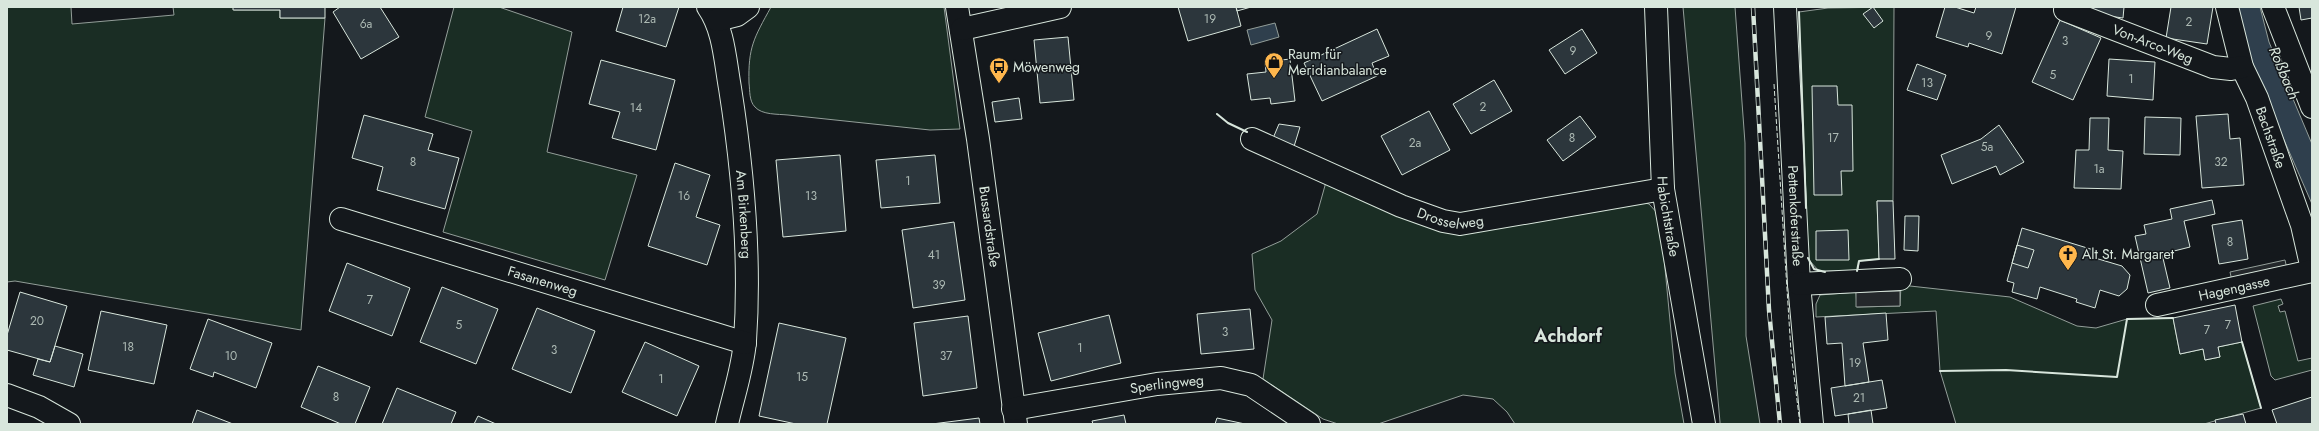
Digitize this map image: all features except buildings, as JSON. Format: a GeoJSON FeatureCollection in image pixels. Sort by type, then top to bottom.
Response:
{"type":"FeatureCollection","features":[{"type":"Feature","properties":{"kind":"street"},"geometry":{"type":"LineString","coordinates":[[712,14],[737,15],[748,7]]}},
{"type":"Feature","properties":{"kind":"street","name":"Bussardstraße"},"geometry":{"type":"LineString","coordinates":[[957,7],[962,29],[1015,416]]}},
{"type":"Feature","properties":{"kind":"street"},"geometry":{"type":"LineString","coordinates":[[962,29],[1060,7]]}},
{"type":"Feature","properties":{"kind":"street","name":"Habichtstraße"},"geometry":{"type":"LineString","coordinates":[[1656,7],[1663,189],[1704,424]]}},
{"type":"Feature","properties":{"kind":"street","name":"Pettenkoferstraße"},"geometry":{"type":"LineString","coordinates":[[1785,7],[1799,284],[1812,424]]}},
{"type":"Feature","properties":{"kind":"street","name":"Bachstraße"},"geometry":{"type":"LineString","coordinates":[[2227,7],[2242,67],[2257,98],[2302,224],[2312,270]]}},
{"type":"Feature","properties":{"kind":"street"},"geometry":{"type":"LineString","coordinates":[[2273,7],[2312,107]]}},
{"type":"Feature","properties":{"kind":"street","name":"Von-Arco-Weg"},"geometry":{"type":"LineString","coordinates":[[2065,10],[2213,67],[2231,69],[2242,67]]}},
{"type":"Feature","properties":{"kind":"street","name":"Am Birkenberg"},"geometry":{"type":"LineString","coordinates":[[712,14],[734,115],[747,232],[745,343],[727,424]]}},
{"type":"Feature","properties":{"kind":"street","name":"Drosselweg"},"geometry":{"type":"LineString","coordinates":[[1252,139],[1401,206],[1443,221],[1460,224],[1663,189]]}},
{"type":"Feature","properties":{"kind":"street","name":"Fasanenweg"},"geometry":{"type":"LineString","coordinates":[[341,219],[745,343]]}},
{"type":"Feature","properties":{"kind":"street","name":"Hagengasse"},"geometry":{"type":"LineString","coordinates":[[2157,305],[2312,270]]}},
{"type":"Feature","properties":{"kind":"street"},"geometry":{"type":"LineString","coordinates":[[1799,284],[1900,279]]}},
{"type":"Feature","properties":{"kind":"street","name":"Sperlingweg"},"geometry":{"type":"LineString","coordinates":[[1015,416],[1157,384],[1221,378],[1251,385],[1309,424]]}},
{"type":"Feature","properties":{"kind":"street"},"geometry":{"type":"LineString","coordinates":[[7,395],[39,407],[69,424]]}},
{"type":"Feature","properties":{"kind":"green space"},"geometry":{"type":"Polygon","coordinates":[[[7,7],[71,7],[72,24],[174,15],[173,7],[233,7],[234,10],[280,10],[280,18],[325,18],[301,330],[15,281],[7,282],[7,7]]]}},
{"type":"Feature","properties":{"kind":"green space"},"geometry":{"type":"Polygon","coordinates":[[[454,7],[499,7],[572,32],[547,152],[637,175],[605,280],[443,232],[472,131],[425,117],[454,7]]]}},
{"type":"Feature","properties":{"kind":"green space"},"geometry":{"type":"Polygon","coordinates":[[[771,7],[944,7],[960,129],[930,130],[770,114],[758,110],[753,105],[750,96],[749,71],[751,51],[756,35],[771,7]]]}},
{"type":"Feature","properties":{"kind":"green space"},"geometry":{"type":"Polygon","coordinates":[[[1683,7],[1735,7],[1745,143],[1746,336],[1760,424],[1720,424],[1683,7]]]}},
{"type":"Feature","properties":{"kind":"green space"},"geometry":{"type":"Polygon","coordinates":[[[1894,7],[1893,201],[1877,201],[1879,259],[1859,261],[1858,271],[1819,271],[1808,259],[1799,12],[1828,8],[1894,7]]]}},
{"type":"Feature","properties":{"kind":"green space"},"geometry":{"type":"Polygon","coordinates":[[[1326,182],[1443,221],[1629,199],[1649,204],[1660,216],[1675,373],[1684,424],[1515,424],[1507,412],[1493,399],[1463,395],[1378,424],[1338,424],[1323,419],[1263,379],[1272,320],[1255,290],[1252,254],[1281,241],[1317,214],[1326,182]]]}},
{"type":"Feature","properties":{"kind":"green space"},"geometry":{"type":"Polygon","coordinates":[[[1901,285],[2010,297],[2077,326],[2096,328],[2127,319],[2173,318],[2180,354],[2203,349],[2205,360],[2220,357],[2218,347],[2242,342],[2261,408],[2204,424],[1956,424],[1940,371],[1936,311],[1816,317],[1816,304],[1820,295],[1856,292],[1857,307],[1900,306],[1901,285]]]}},
{"type":"Feature","properties":{"kind":"green space"},"geometry":{"type":"Polygon","coordinates":[[[2281,299],[2283,304],[2278,306],[2280,312],[2285,311],[2298,361],[2312,358],[2312,370],[2275,380],[2271,376],[2253,306],[2281,299]]]}},
{"type":"Feature","properties":{"kind":"shaded area"},"geometry":{"type":"Polygon","coordinates":[[[2285,260],[2287,269],[2232,281],[2230,272],[2285,260]]]}},
{"type":"Feature","properties":{"kind":"shaded area"},"geometry":{"type":"Polygon","coordinates":[[[1900,291],[1900,306],[1856,307],[1856,292],[1900,291]]]}},
{"type":"Feature","properties":{"kind":"water"},"geometry":{"type":"Polygon","coordinates":[[[2235,7],[2260,7],[2269,42],[2312,144],[2312,204],[2246,53],[2235,7]]]}},
{"type":"Feature","properties":{"kind":"water"},"geometry":{"type":"Polygon","coordinates":[[[1275,23],[1279,37],[1251,45],[1247,30],[1275,23]]]}},
{"type":"Feature","properties":{"kind":"railway"},"geometry":{"type":"LineString","coordinates":[[1753,7],[1769,310],[1780,424]]}},
{"type":"Feature","properties":{"kind":"fence"},"geometry":{"type":"LineString","coordinates":[[1774,84],[1791,352],[1800,424]]}},
{"type":"Feature","properties":{"kind":"wall"},"geometry":{"type":"LineString","coordinates":[[1799,12],[1806,208]]}},
{"type":"Feature","properties":{"kind":"wall"},"geometry":{"type":"LineString","coordinates":[[1217,114],[1228,123],[1247,132]]}},
{"type":"Feature","properties":{"kind":"wall"},"geometry":{"type":"LineString","coordinates":[[1808,258],[1814,269],[1825,272]]}},
{"type":"Feature","properties":{"kind":"wall"},"geometry":{"type":"LineString","coordinates":[[1857,271],[1859,261],[1879,259]]}},
{"type":"Feature","properties":{"kind":"wall"},"geometry":{"type":"LineString","coordinates":[[1940,371],[2006,370],[2117,377],[2127,319],[2173,318]]}},
{"type":"Feature","properties":{"kind":"wall"},"geometry":{"type":"LineString","coordinates":[[2242,342],[2261,408]]}},
{"type":"Feature","properties":{"kind":"place","name":"Raum für Meridianbalance"},"geometry":{"type":"Point","coordinates":[1274,79]}},
{"type":"Feature","properties":{"kind":"place","name":"Möwenweg"},"geometry":{"type":"Point","coordinates":[999,84]}},
{"type":"Feature","properties":{"kind":"place","name":"Alt St. Margaret"},"geometry":{"type":"Point","coordinates":[2068,271]}},
{"type":"Feature","properties":{"kind":"district","name":"Achdorf"},"geometry":{"type":"Point","coordinates":[1568,336]}},
{"type":"Feature","properties":{"kind":"water label","name":"Roßbach"},"geometry":{"type":"Point","coordinates":[2284,73]}}]}
